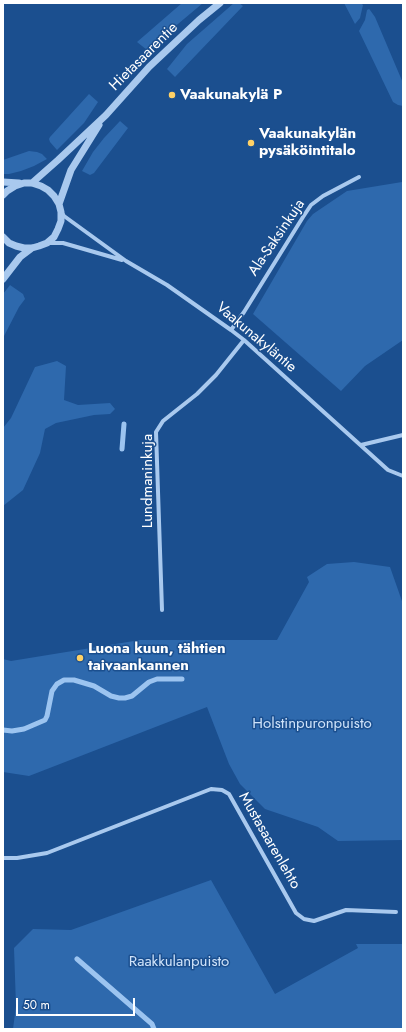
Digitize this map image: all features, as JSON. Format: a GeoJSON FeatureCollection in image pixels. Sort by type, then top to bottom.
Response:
{"type":"FeatureCollection","features":[{"type":"Feature","properties":{"kind":"street","name":"Hietasaarentie"},"geometry":{"type":"LineString","coordinates":[[32,183],[106,115],[149,67],[199,20],[220,3]]}},
{"type":"Feature","properties":{"kind":"street","name":"Hietasaarentie"},"geometry":{"type":"LineString","coordinates":[[59,204],[71,170],[106,115]]}},
{"type":"Feature","properties":{"kind":"street","name":"Ala-Saksinkuja"},"geometry":{"type":"LineString","coordinates":[[231,330],[244,312],[302,217],[311,205],[323,196],[359,177]]}},
{"type":"Feature","properties":{"kind":"street"},"geometry":{"type":"LineString","coordinates":[[3,182],[32,183],[41,186],[54,196],[59,204],[61,212],[61,221],[58,229],[54,237],[47,243],[32,248],[24,248],[9,243],[3,237]]}},
{"type":"Feature","properties":{"kind":"street"},"geometry":{"type":"LineString","coordinates":[[3,195],[7,190],[24,183]]}},
{"type":"Feature","properties":{"kind":"street","name":"Vaakunakyläntie"},"geometry":{"type":"LineString","coordinates":[[61,212],[69,220],[126,261],[167,285],[244,340],[388,470],[403,476]]}},
{"type":"Feature","properties":{"kind":"street","name":"Vaakunakyläntie"},"geometry":{"type":"LineString","coordinates":[[47,243],[63,243],[126,261]]}},
{"type":"Feature","properties":{"kind":"street"},"geometry":{"type":"LineString","coordinates":[[3,279],[20,257],[32,248]]}},
{"type":"Feature","properties":{"kind":"street","name":"Lundmaninkuja"},"geometry":{"type":"LineString","coordinates":[[162,610],[156,432],[163,421],[197,394],[216,375],[244,340]]}},
{"type":"Feature","properties":{"kind":"street"},"geometry":{"type":"LineString","coordinates":[[361,445],[403,435]]}},
{"type":"Feature","properties":{"kind":"street","name":"Mustasaarenlehto"},"geometry":{"type":"LineString","coordinates":[[3,858],[17,858],[47,853],[211,790],[222,790],[229,794],[296,912],[304,919],[314,920],[346,910],[396,912]]}},
{"type":"Feature","properties":{"kind":"green space"},"geometry":{"type":"Polygon","coordinates":[[[182,3],[203,3],[147,50],[137,42],[182,3]]]}},
{"type":"Feature","properties":{"kind":"green space"},"geometry":{"type":"Polygon","coordinates":[[[234,3],[239,3],[243,6],[175,77],[167,69],[187,44],[234,3]]]}},
{"type":"Feature","properties":{"kind":"green space"},"geometry":{"type":"Polygon","coordinates":[[[344,3],[361,3],[363,5],[360,18],[355,24],[344,3]]]}},
{"type":"Feature","properties":{"kind":"green space"},"geometry":{"type":"Polygon","coordinates":[[[369,9],[375,17],[403,83],[403,106],[393,102],[359,31],[365,20],[367,10],[369,9]]]}},
{"type":"Feature","properties":{"kind":"green space"},"geometry":{"type":"Polygon","coordinates":[[[89,94],[98,102],[84,123],[57,150],[50,142],[50,137],[89,94]]]}},
{"type":"Feature","properties":{"kind":"green space"},"geometry":{"type":"Polygon","coordinates":[[[120,121],[128,128],[94,173],[90,175],[82,171],[93,152],[120,121]]]}},
{"type":"Feature","properties":{"kind":"green space"},"geometry":{"type":"Polygon","coordinates":[[[29,151],[42,154],[47,159],[21,171],[3,174],[3,160],[29,151]]]}},
{"type":"Feature","properties":{"kind":"green space"},"geometry":{"type":"Polygon","coordinates":[[[402,182],[403,340],[365,366],[341,391],[253,314],[307,221],[313,214],[347,191],[402,182]]]}},
{"type":"Feature","properties":{"kind":"green space"},"geometry":{"type":"Polygon","coordinates":[[[10,285],[23,294],[25,299],[19,307],[3,338],[3,294],[10,285]]]}},
{"type":"Feature","properties":{"kind":"green space"},"geometry":{"type":"Polygon","coordinates":[[[57,361],[66,366],[64,400],[78,405],[110,403],[115,409],[110,414],[94,415],[56,423],[45,429],[40,453],[23,490],[3,506],[3,428],[11,418],[35,367],[57,361]]]}},
{"type":"Feature","properties":{"kind":"green space","name":"Holstinpuronpuisto"},"geometry":{"type":"Polygon","coordinates":[[[354,562],[390,567],[403,604],[403,840],[338,841],[318,827],[265,809],[240,784],[229,764],[207,707],[29,776],[3,772],[3,659],[11,661],[140,640],[277,640],[309,582],[307,577],[327,564],[354,562]]]}},
{"type":"Feature","properties":{"kind":"green space","name":"Raakkulanpuisto"},"geometry":{"type":"Polygon","coordinates":[[[211,880],[275,994],[358,948],[356,944],[403,944],[403,1029],[13,1029],[16,1006],[14,948],[33,929],[71,930],[211,880]]]}},
{"type":"Feature","properties":{"kind":"waterway"},"geometry":{"type":"LineString","coordinates":[[122,449],[124,424]]}},
{"type":"Feature","properties":{"kind":"waterway"},"geometry":{"type":"LineString","coordinates":[[3,730],[12,731],[24,729],[45,720],[52,691],[57,684],[64,680],[74,680],[94,686],[111,696],[125,698],[132,696],[149,682],[157,679],[182,679]]}},
{"type":"Feature","properties":{"kind":"waterway"},"geometry":{"type":"LineString","coordinates":[[77,959],[152,1024],[154,1029]]}},
{"type":"Feature","properties":{"kind":"place","name":"Vaakunakylä P"},"geometry":{"type":"Point","coordinates":[172,95]}},
{"type":"Feature","properties":{"kind":"place","name":"Vaakunakylän pysäköintitalo"},"geometry":{"type":"Point","coordinates":[251,143]}},
{"type":"Feature","properties":{"kind":"place","name":"Luona kuun, tähtien taivaankannen"},"geometry":{"type":"Point","coordinates":[80,658]}}]}
